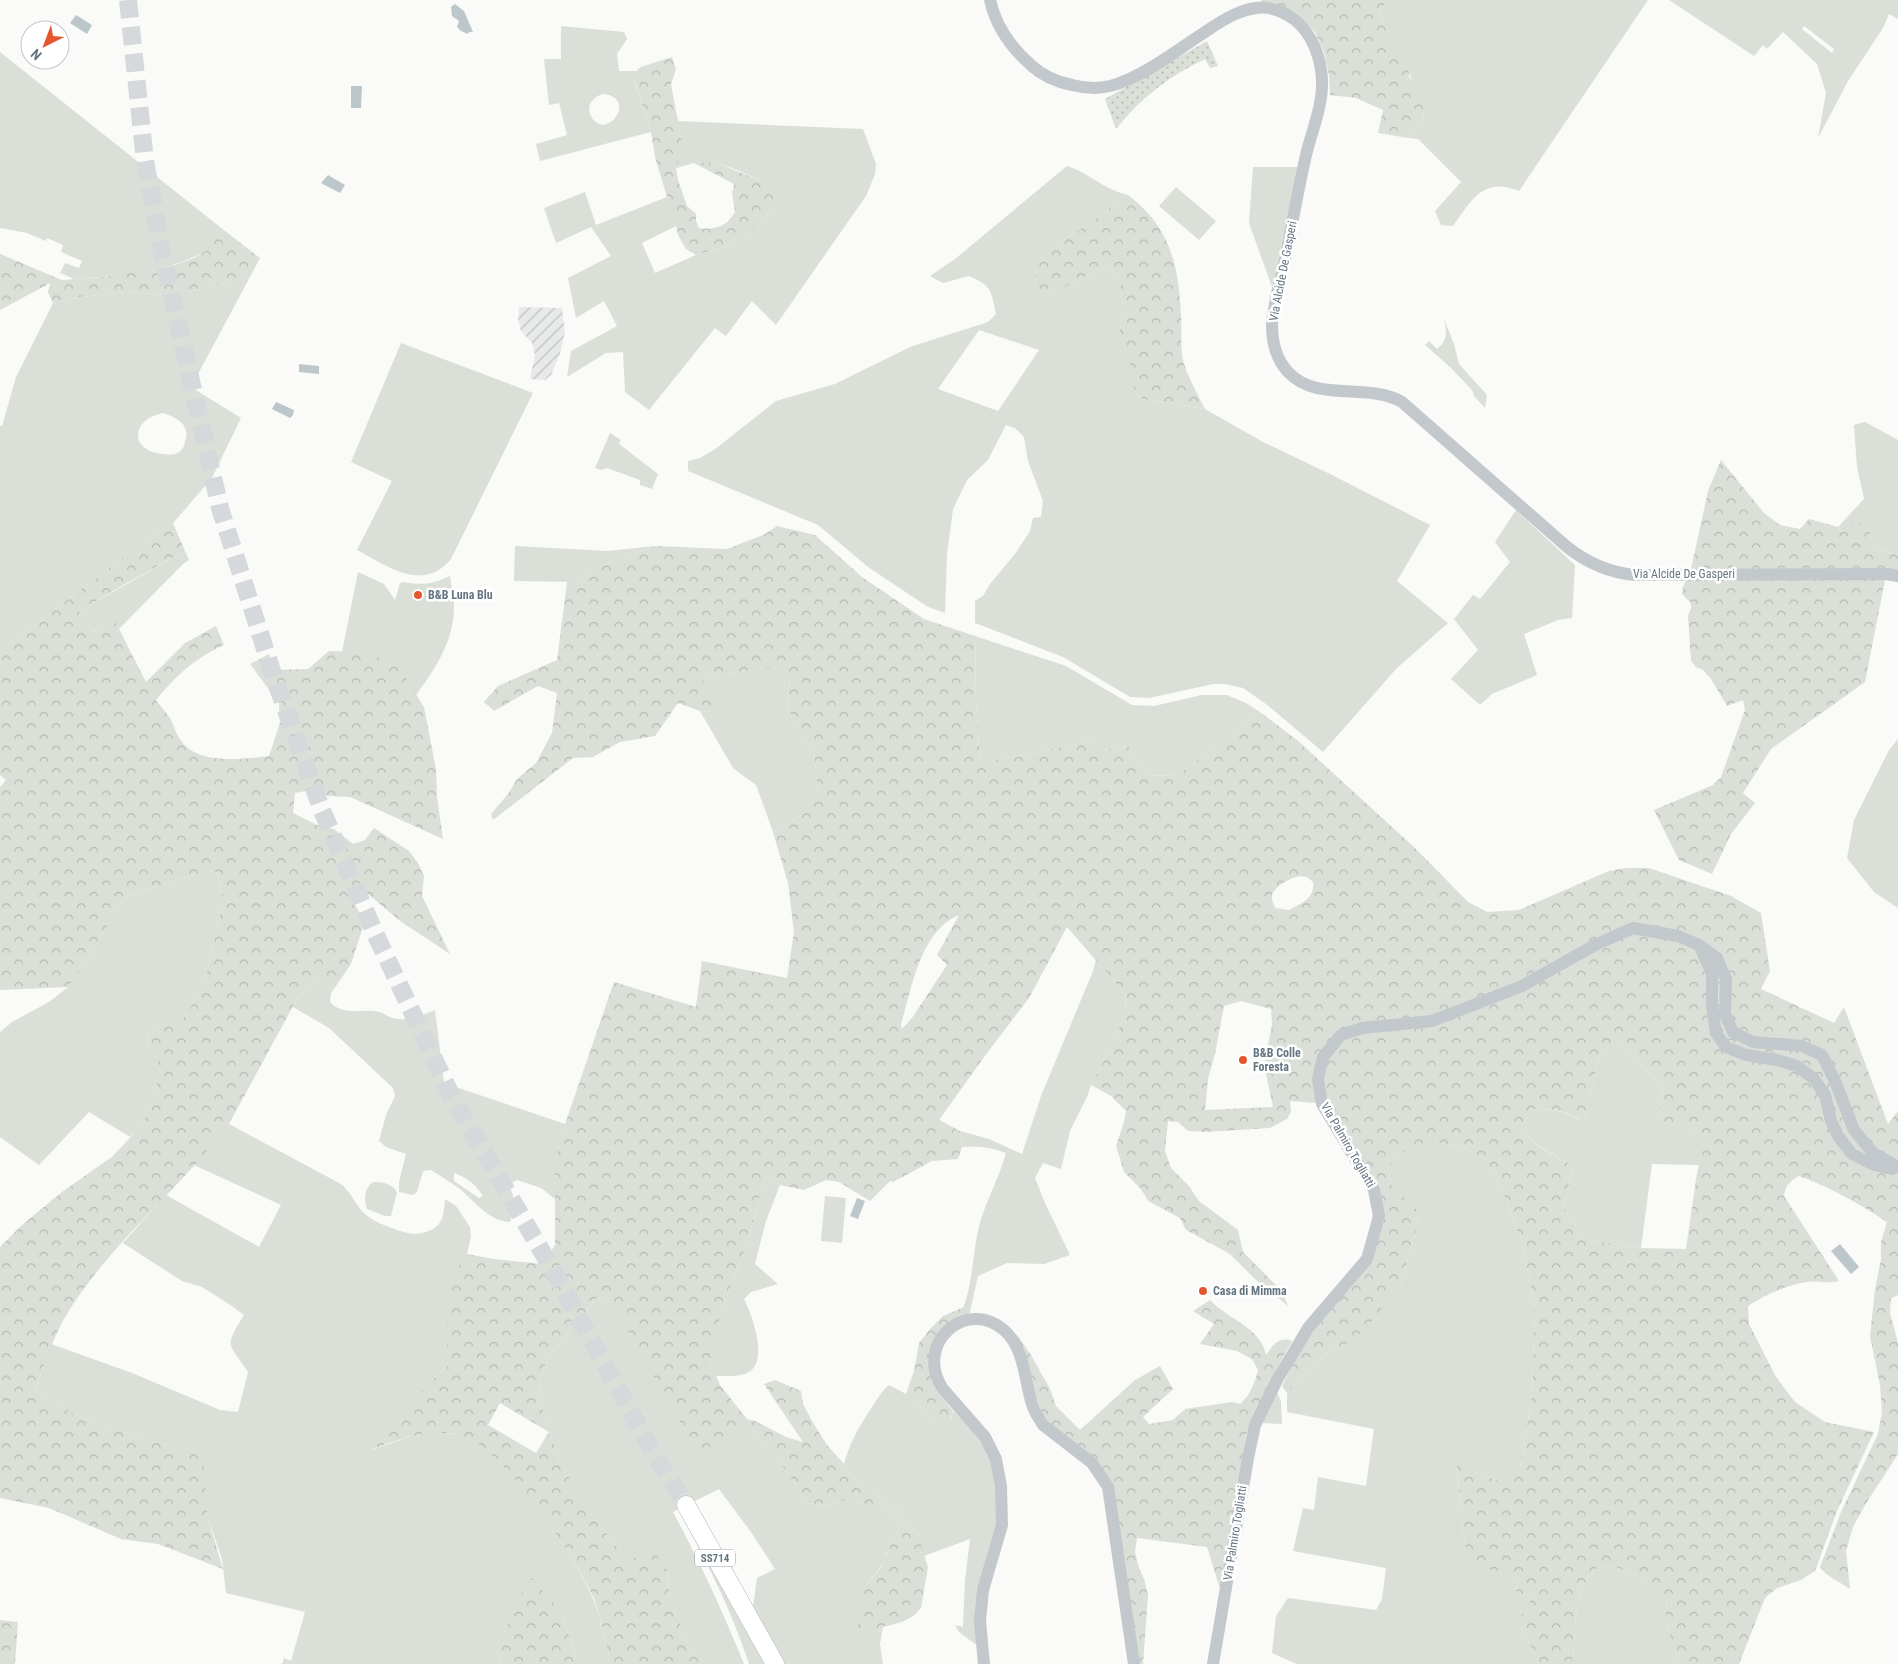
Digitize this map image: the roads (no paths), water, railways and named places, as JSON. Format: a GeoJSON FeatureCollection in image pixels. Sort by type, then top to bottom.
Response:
{"type":"FeatureCollection","features":[{"type":"Feature","properties":{"kind":"highway","name":"SS714"},"geometry":{"type":"LineString","coordinates":[[686,1505],[775,1664]]}},
{"type":"Feature","properties":{"kind":"street","name":"Via Alcide De Gasperi"},"geometry":{"type":"LineString","coordinates":[[990,0],[1002,32],[1015,50],[1028,62],[1041,73],[1057,81],[1086,87],[1109,86],[1130,78],[1222,21],[1249,10],[1259,8],[1279,11],[1295,20],[1305,30],[1319,60],[1322,92],[1307,151],[1272,325],[1272,339],[1278,356],[1286,370],[1300,382],[1318,388],[1383,396],[1402,402],[1566,546],[1584,559],[1610,571],[1636,575],[1888,574],[1898,576]]}},
{"type":"Feature","properties":{"kind":"street","name":"Via Palmiro Togliatti"},"geometry":{"type":"LineString","coordinates":[[1213,1664],[1255,1425],[1286,1363],[1308,1328],[1367,1259],[1379,1216],[1374,1190],[1322,1104],[1318,1079],[1323,1056],[1341,1035],[1362,1028],[1432,1021],[1522,986],[1595,945],[1633,928],[1678,936],[1699,945],[1717,958],[1726,979],[1725,1014],[1733,1032],[1753,1042],[1802,1046],[1822,1055],[1835,1081],[1854,1130],[1872,1153],[1898,1169]]}},
{"type":"Feature","properties":{"kind":"street","name":"Via Palmiro Togliatti"},"geometry":{"type":"LineString","coordinates":[[1699,945],[1712,972],[1712,1005],[1716,1033],[1726,1047],[1746,1054],[1797,1066],[1814,1080],[1825,1095],[1831,1120],[1838,1136],[1852,1154],[1874,1165],[1898,1169]]}},
{"type":"Feature","properties":{"kind":"street"},"geometry":{"type":"LineString","coordinates":[[984,1664],[980,1621],[983,1590],[1002,1525],[1001,1486],[996,1460],[986,1437],[942,1390],[937,1381],[933,1360],[935,1349],[947,1331],[955,1325],[966,1321],[979,1320],[993,1323],[1009,1335],[1023,1364],[1032,1404],[1038,1417],[1043,1424],[1092,1463],[1108,1487],[1134,1664]]}},
{"type":"Feature","properties":{"kind":"tunnel"},"geometry":{"type":"LineString","coordinates":[[128,0],[145,161],[163,258],[220,508],[272,671],[321,808],[374,931],[452,1097],[555,1274],[647,1442],[686,1505]]}},
{"type":"Feature","properties":{"kind":"place","name":"B&B Luna Blu"},"geometry":{"type":"Point","coordinates":[418,595]}},
{"type":"Feature","properties":{"kind":"place","name":"B&B Colle Foresta"},"geometry":{"type":"Point","coordinates":[1243,1060]}},
{"type":"Feature","properties":{"kind":"place","name":"Casa di Mimma"},"geometry":{"type":"Point","coordinates":[1203,1291]}}]}
